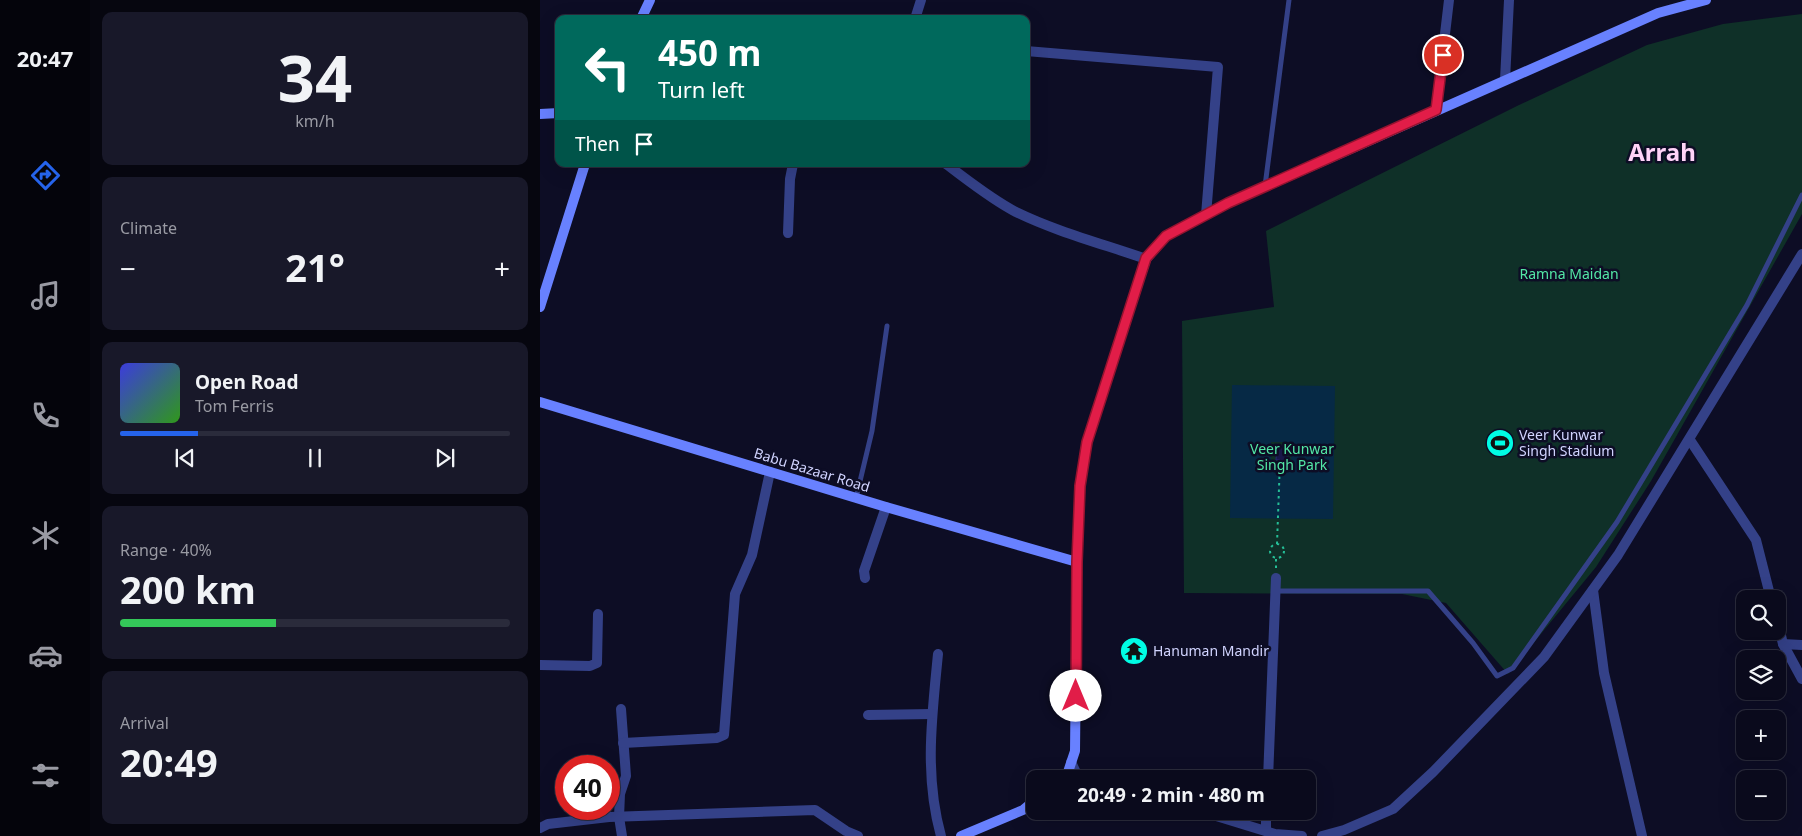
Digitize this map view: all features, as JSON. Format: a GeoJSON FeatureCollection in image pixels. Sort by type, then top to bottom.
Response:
{"type":"FeatureCollection","features":[{"type":"Feature","properties":{"kind":"street"},"geometry":{"type":"LineString","coordinates":[[643,15],[650,0]]}},
{"type":"Feature","properties":{"kind":"street"},"geometry":{"type":"LineString","coordinates":[[916,15],[921,0]]}},
{"type":"Feature","properties":{"kind":"street"},"geometry":{"type":"LineString","coordinates":[[1436,110],[1449,0]]}},
{"type":"Feature","properties":{"kind":"street"},"geometry":{"type":"LineString","coordinates":[[1505,80],[1509,0]]}},
{"type":"Feature","properties":{"kind":"street"},"geometry":{"type":"LineString","coordinates":[[1069,770],[1075,751],[1077,562],[1080,486],[1087,442],[1146,258],[1166,236],[1265,187],[1658,13],[1682,3],[1706,0]]}},
{"type":"Feature","properties":{"kind":"street"},"geometry":{"type":"LineString","coordinates":[[1030,52],[1218,67],[1206,215]]}},
{"type":"Feature","properties":{"kind":"street"},"geometry":{"type":"LineString","coordinates":[[540,114],[555,113]]}},
{"type":"Feature","properties":{"kind":"street"},"geometry":{"type":"LineString","coordinates":[[540,307],[583,167]]}},
{"type":"Feature","properties":{"kind":"street"},"geometry":{"type":"LineString","coordinates":[[788,232],[790,179],[792,167]]}},
{"type":"Feature","properties":{"kind":"street"},"geometry":{"type":"LineString","coordinates":[[950,167],[994,200],[1017,212],[1054,228],[1146,258]]}},
{"type":"Feature","properties":{"kind":"street"},"geometry":{"type":"LineString","coordinates":[[1322,836],[1344,830],[1393,809],[1433,772],[1544,657],[1618,555],[1802,254]]}},
{"type":"Feature","properties":{"kind":"street","name":"Babu Bazaar Road"},"geometry":{"type":"LineString","coordinates":[[540,402],[886,508],[1077,562]]}},
{"type":"Feature","properties":{"kind":"street"},"geometry":{"type":"LineString","coordinates":[[1690,440],[1756,540],[1769,590]]}},
{"type":"Feature","properties":{"kind":"street"},"geometry":{"type":"LineString","coordinates":[[623,743],[717,738],[724,735],[735,594],[752,555],[770,472]]}},
{"type":"Feature","properties":{"kind":"street"},"geometry":{"type":"LineString","coordinates":[[865,578],[864,571],[886,508]]}},
{"type":"Feature","properties":{"kind":"street"},"geometry":{"type":"LineString","coordinates":[[1268,770],[1276,578]]}},
{"type":"Feature","properties":{"kind":"street"},"geometry":{"type":"LineString","coordinates":[[1593,590],[1604,673],[1642,836]]}},
{"type":"Feature","properties":{"kind":"street"},"geometry":{"type":"LineString","coordinates":[[540,665],[590,666],[597,663],[598,614]]}},
{"type":"Feature","properties":{"kind":"street"},"geometry":{"type":"LineString","coordinates":[[1782,640],[1802,679]]}},
{"type":"Feature","properties":{"kind":"street"},"geometry":{"type":"LineString","coordinates":[[1783,644],[1802,645]]}},
{"type":"Feature","properties":{"kind":"street"},"geometry":{"type":"LineString","coordinates":[[938,654],[932,714],[930,764],[934,806],[941,836]]}},
{"type":"Feature","properties":{"kind":"street"},"geometry":{"type":"LineString","coordinates":[[620,794],[626,776],[621,709]]}},
{"type":"Feature","properties":{"kind":"street"},"geometry":{"type":"LineString","coordinates":[[868,715],[932,714]]}},
{"type":"Feature","properties":{"kind":"street"},"geometry":{"type":"LineString","coordinates":[[1071,762],[1075,770]]}},
{"type":"Feature","properties":{"kind":"street"},"geometry":{"type":"LineString","coordinates":[[961,836],[1026,808]]}},
{"type":"Feature","properties":{"kind":"street"},"geometry":{"type":"LineString","coordinates":[[620,817],[815,810],[846,831],[858,836]]}},
{"type":"Feature","properties":{"kind":"street"},"geometry":{"type":"LineString","coordinates":[[540,828],[548,824],[589,820]]}},
{"type":"Feature","properties":{"kind":"street"},"geometry":{"type":"LineString","coordinates":[[619,820],[622,836]]}},
{"type":"Feature","properties":{"kind":"street"},"geometry":{"type":"LineString","coordinates":[[1230,820],[1266,831],[1302,836]]}},
{"type":"Feature","properties":{"kind":"street"},"geometry":{"type":"LineString","coordinates":[[1266,820],[1266,831]]}},
{"type":"Feature","properties":{"kind":"lane"},"geometry":{"type":"LineString","coordinates":[[1265,187],[1289,0]]}},
{"type":"Feature","properties":{"kind":"lane"},"geometry":{"type":"LineString","coordinates":[[1275,591],[1428,592],[1473,644],[1497,676],[1513,668],[1617,522],[1748,305],[1802,196]]}},
{"type":"Feature","properties":{"kind":"lane"},"geometry":{"type":"LineString","coordinates":[[856,498],[872,431],[887,326]]}},
{"type":"Feature","properties":{"kind":"path"},"geometry":{"type":"LineString","coordinates":[[1277,544],[1283,548],[1284,552],[1283,556],[1276,559],[1272,557],[1270,550],[1277,544],[1280,460]]}},
{"type":"Feature","properties":{"kind":"green space","name":"Ramna Maidan"},"geometry":{"type":"Polygon","coordinates":[[[1802,14],[1802,214],[1651,481],[1596,567],[1508,674],[1446,603],[1402,594],[1184,593],[1182,321],[1274,307],[1266,231],[1519,105],[1647,45],[1723,24],[1802,14]]]}},
{"type":"Feature","properties":{"kind":"water"},"geometry":{"type":"Polygon","coordinates":[[[1232,385],[1335,386],[1333,519],[1230,518],[1232,385]],[[1271,442],[1271,464],[1291,464],[1291,442],[1271,442]]]}},
{"type":"Feature","properties":{"kind":"building"},"geometry":{"type":"Polygon","coordinates":[[[1277,446],[1287,446],[1287,460],[1276,460],[1277,446]]]}},
{"type":"Feature","properties":{"kind":"place","name":"Veer Kunwar Singh Stadium"},"geometry":{"type":"Point","coordinates":[1500,443]}},
{"type":"Feature","properties":{"kind":"place","name":"Hanuman Mandir"},"geometry":{"type":"Point","coordinates":[1134,651]}},
{"type":"Feature","properties":{"kind":"district","name":"Arrah"},"geometry":{"type":"Point","coordinates":[1662,153]}},
{"type":"Feature","properties":{"kind":"route"},"geometry":{"type":"LineString","coordinates":[[1076,696],[1077,562],[1080,486],[1087,442],[1146,258],[1166,236],[1228,203],[1436,110],[1443,55]]}},
{"type":"Feature","properties":{"kind":"park label","name":"Veer Kunwar Singh Park"},"geometry":{"type":"Point","coordinates":[1292,458]}}]}
